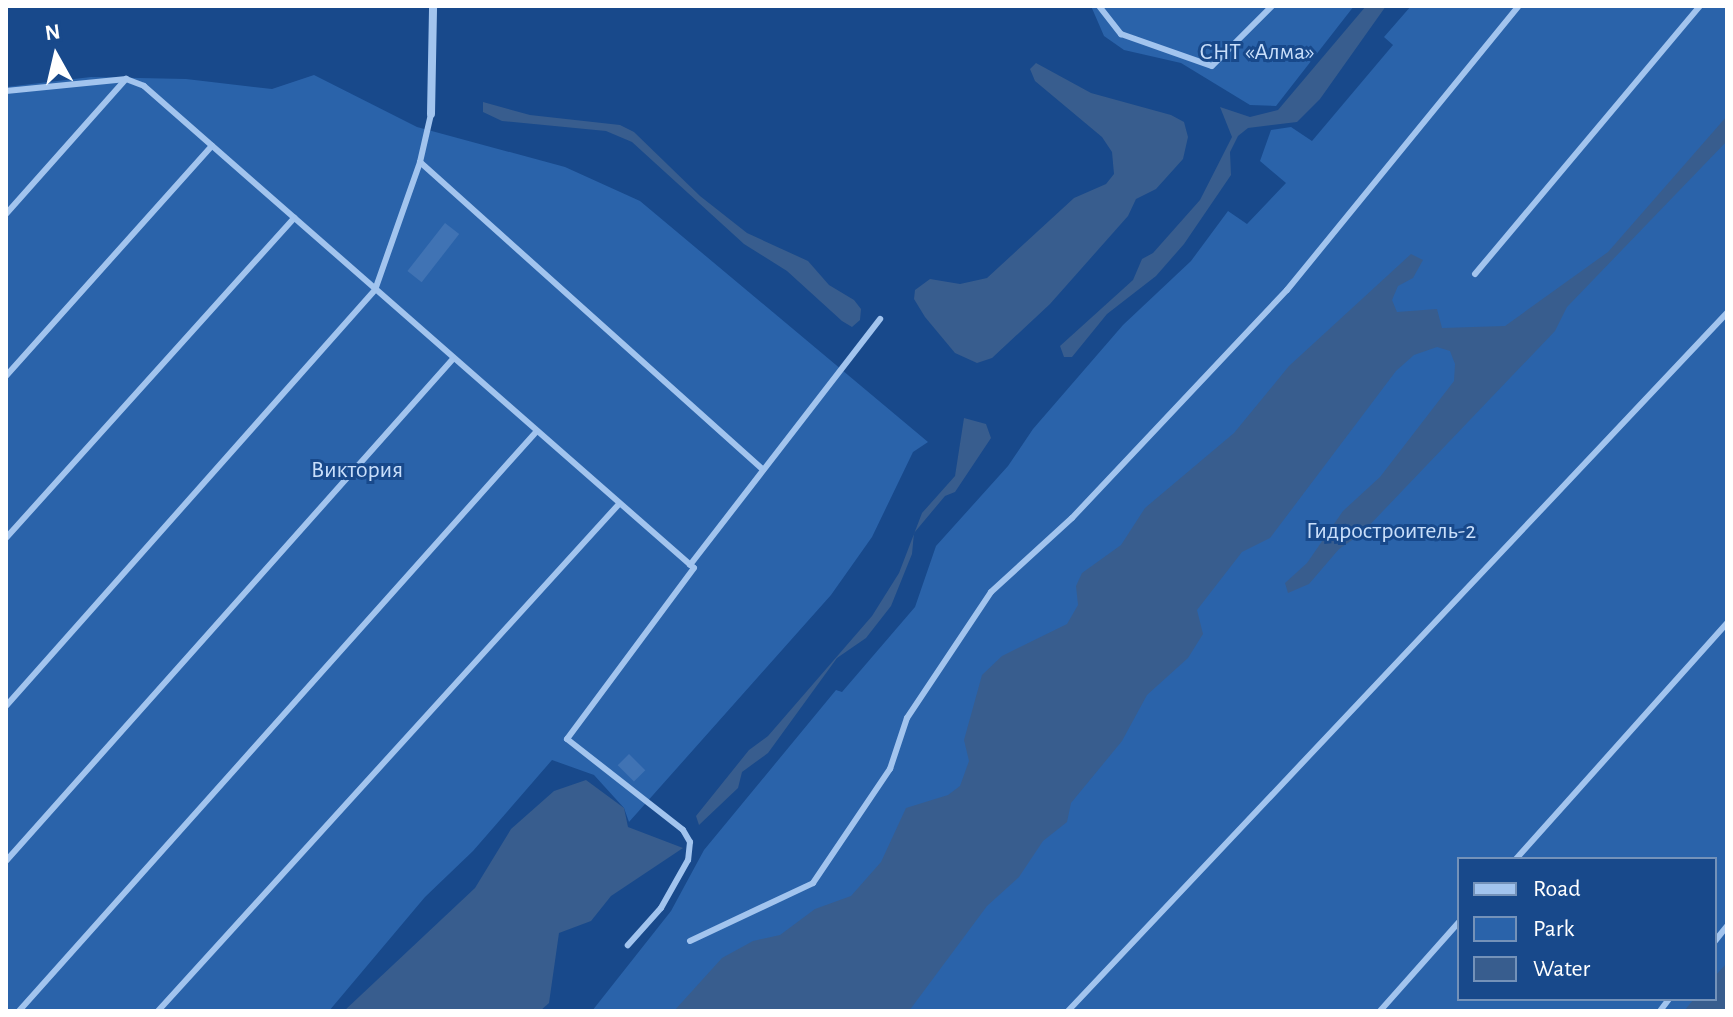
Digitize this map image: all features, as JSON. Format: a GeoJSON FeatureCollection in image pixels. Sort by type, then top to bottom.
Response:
{"type":"FeatureCollection","features":[{"type":"Feature","properties":{"kind":"street"},"geometry":{"type":"LineString","coordinates":[[431,114],[433,6]]}},
{"type":"Feature","properties":{"kind":"lane"},"geometry":{"type":"LineString","coordinates":[[1099,6],[1121,34],[1212,66],[1272,6]]}},
{"type":"Feature","properties":{"kind":"lane"},"geometry":{"type":"LineString","coordinates":[[690,941],[813,883],[890,769],[907,718],[991,592],[1072,518],[1287,290],[1519,6]]}},
{"type":"Feature","properties":{"kind":"lane"},"geometry":{"type":"LineString","coordinates":[[1475,274],[1700,6]]}},
{"type":"Feature","properties":{"kind":"lane"},"geometry":{"type":"LineString","coordinates":[[6,91],[126,79],[144,86],[694,568],[567,739],[683,830],[690,842],[688,860],[661,908],[628,945]]}},
{"type":"Feature","properties":{"kind":"lane"},"geometry":{"type":"LineString","coordinates":[[6,214],[126,79]]}},
{"type":"Feature","properties":{"kind":"lane"},"geometry":{"type":"LineString","coordinates":[[6,706],[375,290],[420,162],[431,114]]}},
{"type":"Feature","properties":{"kind":"lane"},"geometry":{"type":"LineString","coordinates":[[6,376],[212,146]]}},
{"type":"Feature","properties":{"kind":"lane"},"geometry":{"type":"LineString","coordinates":[[420,162],[763,470]]}},
{"type":"Feature","properties":{"kind":"lane"},"geometry":{"type":"LineString","coordinates":[[6,538],[294,218]]}},
{"type":"Feature","properties":{"kind":"lane"},"geometry":{"type":"LineString","coordinates":[[1068,1011],[1727,313]]}},
{"type":"Feature","properties":{"kind":"lane"},"geometry":{"type":"LineString","coordinates":[[690,565],[880,319]]}},
{"type":"Feature","properties":{"kind":"lane"},"geometry":{"type":"LineString","coordinates":[[6,861],[453,359]]}},
{"type":"Feature","properties":{"kind":"lane"},"geometry":{"type":"LineString","coordinates":[[19,1011],[536,432]]}},
{"type":"Feature","properties":{"kind":"lane"},"geometry":{"type":"LineString","coordinates":[[158,1011],[619,504]]}},
{"type":"Feature","properties":{"kind":"lane"},"geometry":{"type":"LineString","coordinates":[[1518,857],[1727,623]]}},
{"type":"Feature","properties":{"kind":"lane"},"geometry":{"type":"LineString","coordinates":[[1380,1011],[1457,924]]}},
{"type":"Feature","properties":{"kind":"green space","name":"СНТ «Алма»"},"geometry":{"type":"Polygon","coordinates":[[[1091,6],[1354,6],[1276,106],[1250,105],[1181,63],[1124,50],[1104,36],[1091,6]]]}},
{"type":"Feature","properties":{"kind":"green space","name":"Гидростроитель-2"},"geometry":{"type":"Polygon","coordinates":[[[1411,6],[1727,6],[1727,1011],[592,1011],[671,911],[704,850],[836,690],[842,692],[915,607],[936,546],[1008,466],[1033,429],[1123,325],[1191,261],[1228,211],[1247,224],[1286,183],[1260,161],[1271,130],[1291,127],[1312,141],[1393,45],[1384,37],[1411,6]]]}},
{"type":"Feature","properties":{"kind":"green space","name":"Виктория"},"geometry":{"type":"Polygon","coordinates":[[[314,75],[417,127],[565,167],[640,201],[928,442],[913,452],[872,537],[831,595],[629,822],[624,808],[594,775],[552,760],[473,851],[425,897],[329,1011],[6,1011],[6,87],[91,77],[186,79],[272,89],[314,75]]]}},
{"type":"Feature","properties":{"kind":"water"},"geometry":{"type":"Polygon","coordinates":[[[1366,6],[1386,6],[1320,99],[1297,122],[1248,128],[1238,136],[1230,152],[1231,175],[1184,244],[1156,276],[1107,314],[1072,357],[1064,357],[1060,346],[1133,280],[1142,259],[1153,253],[1200,200],[1232,137],[1220,107],[1250,117],[1278,110],[1366,6]]]}},
{"type":"Feature","properties":{"kind":"water"},"geometry":{"type":"Polygon","coordinates":[[[1036,63],[1091,93],[1171,115],[1184,122],[1188,137],[1183,159],[1156,189],[1136,199],[1128,216],[1050,304],[992,358],[977,363],[955,353],[925,317],[914,299],[915,290],[930,279],[960,284],[987,278],[1074,198],[1106,184],[1114,174],[1112,152],[1102,137],[1035,81],[1030,69],[1036,63]]]}},
{"type":"Feature","properties":{"kind":"water"},"geometry":{"type":"Polygon","coordinates":[[[483,102],[530,115],[620,125],[634,132],[700,196],[747,233],[808,261],[829,285],[854,300],[861,309],[860,320],[852,327],[842,321],[787,271],[744,244],[632,142],[606,131],[502,121],[483,112],[483,102]]]}},
{"type":"Feature","properties":{"kind":"water"},"geometry":{"type":"Polygon","coordinates":[[[1727,116],[1727,141],[1567,307],[1555,331],[1361,534],[1339,549],[1309,584],[1288,593],[1285,583],[1307,563],[1343,511],[1380,477],[1454,381],[1455,364],[1450,351],[1437,347],[1414,355],[1396,371],[1270,538],[1242,552],[1197,610],[1203,634],[1188,658],[1147,695],[1122,741],[1071,803],[1067,822],[1043,841],[1019,877],[987,906],[909,1011],[674,1011],[722,958],[753,941],[780,935],[815,909],[851,896],[881,862],[906,808],[948,795],[960,786],[969,761],[964,740],[982,675],[1002,656],[1067,624],[1078,605],[1076,586],[1082,573],[1121,545],[1145,508],[1234,433],[1289,366],[1411,254],[1423,260],[1413,278],[1398,286],[1392,300],[1397,312],[1437,309],[1442,328],[1505,326],[1608,252],[1727,116]]]}},
{"type":"Feature","properties":{"kind":"water"},"geometry":{"type":"Polygon","coordinates":[[[964,418],[986,424],[991,438],[955,492],[945,496],[915,532],[922,513],[955,476],[964,418]]]}},
{"type":"Feature","properties":{"kind":"water"},"geometry":{"type":"Polygon","coordinates":[[[914,534],[912,554],[891,606],[866,638],[837,658],[768,753],[742,772],[738,788],[699,825],[696,816],[749,750],[768,736],[872,616],[899,573],[914,534]]]}},
{"type":"Feature","properties":{"kind":"water"},"geometry":{"type":"Polygon","coordinates":[[[586,780],[624,808],[628,827],[683,848],[611,896],[591,921],[559,933],[549,1003],[540,1011],[344,1011],[475,888],[511,829],[554,791],[586,780]]]}},
{"type":"Feature","properties":{"kind":"water"},"geometry":{"type":"Polygon","coordinates":[[[1727,963],[1727,1011],[1684,1011],[1692,1001],[1717,1001],[1717,974],[1727,963]]]}},
{"type":"Feature","properties":{"kind":"building"},"geometry":{"type":"Polygon","coordinates":[[[445,223],[459,234],[422,282],[407,271],[445,223]]]}},
{"type":"Feature","properties":{"kind":"building"},"geometry":{"type":"Polygon","coordinates":[[[629,754],[645,770],[634,782],[618,765],[629,754]]]}}]}
